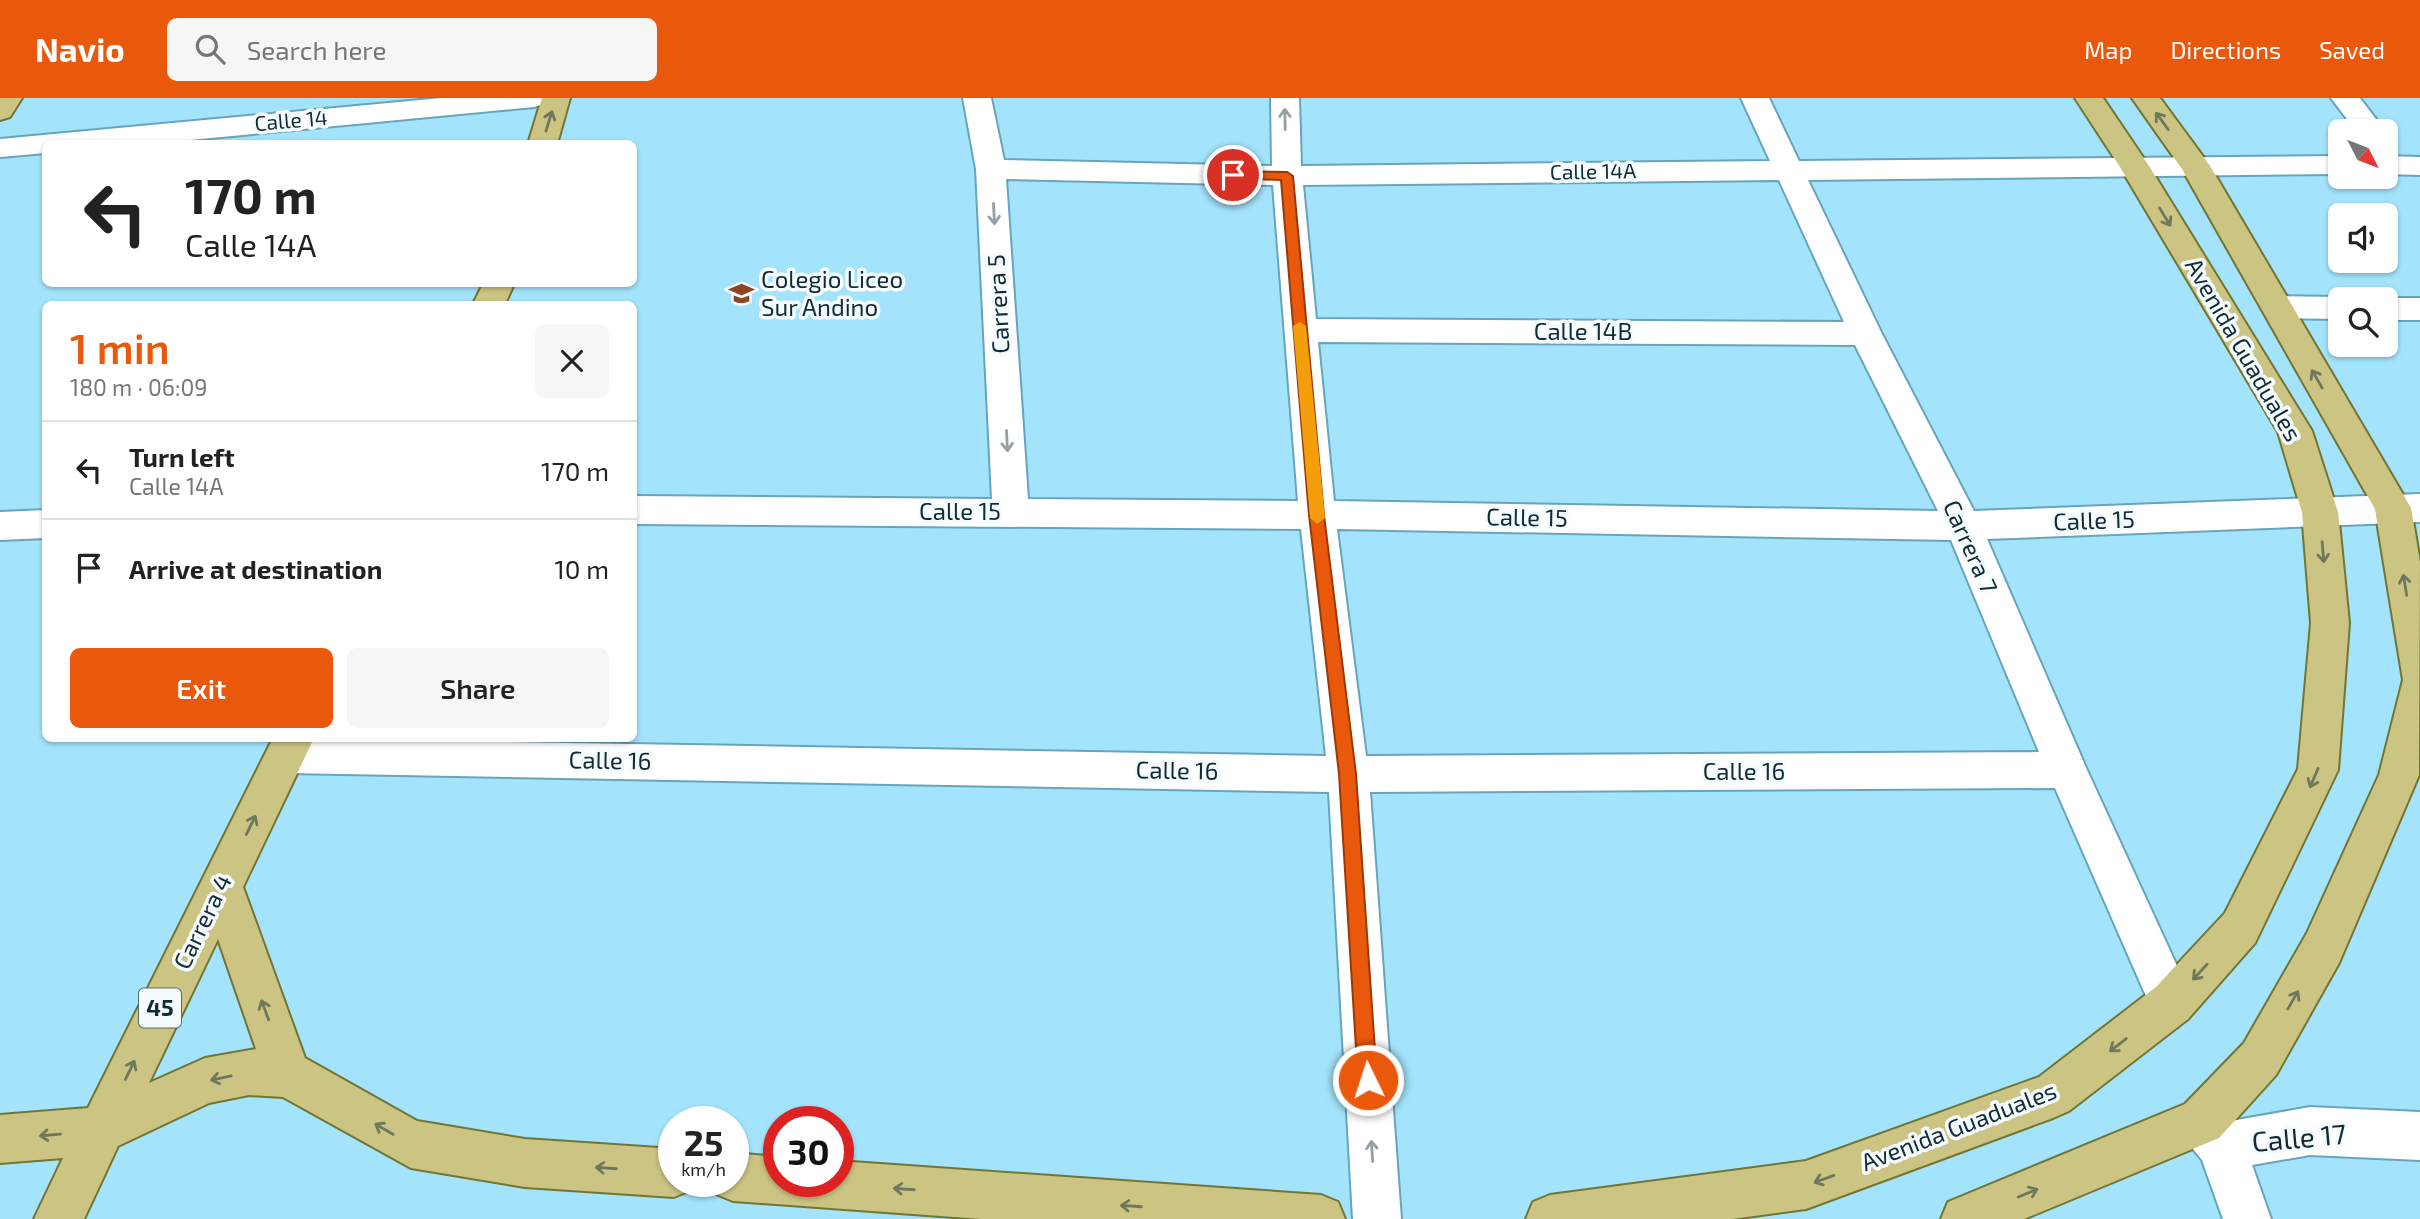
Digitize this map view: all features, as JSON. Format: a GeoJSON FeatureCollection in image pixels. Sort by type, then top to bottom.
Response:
{"type":"FeatureCollection","features":[{"type":"Feature","properties":{"kind":"main road"},"geometry":{"type":"LineString","coordinates":[[0,111],[8,98]]}},
{"type":"Feature","properties":{"kind":"main road"},"geometry":{"type":"LineString","coordinates":[[543,140],[556,98]]}},
{"type":"Feature","properties":{"kind":"main road","name":"Avenida Guaduales"},"geometry":{"type":"LineString","coordinates":[[1550,1219],[1806,1185],[2053,1095],[2172,1003],[2240,928],[2318,770],[2330,623],[2320,513],[2294,431],[2134,166],[2089,98]]}},
{"type":"Feature","properties":{"kind":"main road","name":"Avenida Guaduales"},"geometry":{"type":"LineString","coordinates":[[2146,98],[2195,166],[2277,307],[2407,508],[2420,676]]}},
{"type":"Feature","properties":{"kind":"main road"},"geometry":{"type":"LineString","coordinates":[[1965,1219],[2211,1134],[2260,1059],[2311,970],[2409,775],[2420,685]]}},
{"type":"Feature","properties":{"kind":"main road","name":"Carrera 4"},"geometry":{"type":"LineString","coordinates":[[58,1219],[290,747]]}},
{"type":"Feature","properties":{"kind":"main road"},"geometry":{"type":"LineString","coordinates":[[221,886],[288,1074]]}},
{"type":"Feature","properties":{"kind":"main road"},"geometry":{"type":"LineString","coordinates":[[0,1139],[99,1131],[205,1081],[249,1072],[288,1074],[411,1144],[525,1163],[658,1172]]}},
{"type":"Feature","properties":{"kind":"main road"},"geometry":{"type":"LineString","coordinates":[[854,1186],[1321,1219]]}},
{"type":"Feature","properties":{"kind":"street","name":"Calle 14"},"geometry":{"type":"LineString","coordinates":[[88,140],[534,98]]}},
{"type":"Feature","properties":{"kind":"street","name":"Carrera 5"},"geometry":{"type":"LineString","coordinates":[[977,98],[991,169],[1011,512]]}},
{"type":"Feature","properties":{"kind":"street"},"geometry":{"type":"LineString","coordinates":[[1285,98],[1287,176],[1317,515],[1348,774],[1377,1219]]}},
{"type":"Feature","properties":{"kind":"street","name":"Carrera 7"},"geometry":{"type":"LineString","coordinates":[[1755,98],[1791,169],[1866,334],[1963,526],[2067,771],[2172,1003]]}},
{"type":"Feature","properties":{"kind":"street"},"geometry":{"type":"LineString","coordinates":[[2346,98],[2362,119]]}},
{"type":"Feature","properties":{"kind":"street","name":"Calle 14"},"geometry":{"type":"LineString","coordinates":[[0,148],[42,144]]}},
{"type":"Feature","properties":{"kind":"street","name":"Calle 14A"},"geometry":{"type":"LineString","coordinates":[[991,169],[1287,176],[2195,166]]}},
{"type":"Feature","properties":{"kind":"street"},"geometry":{"type":"LineString","coordinates":[[2195,166],[2328,166]]}},
{"type":"Feature","properties":{"kind":"street"},"geometry":{"type":"LineString","coordinates":[[2277,307],[2328,308]]}},
{"type":"Feature","properties":{"kind":"street"},"geometry":{"type":"LineString","coordinates":[[2398,309],[2420,309]]}},
{"type":"Feature","properties":{"kind":"street","name":"Calle 14B"},"geometry":{"type":"LineString","coordinates":[[1300,330],[1866,334]]}},
{"type":"Feature","properties":{"kind":"street","name":"Calle 15"},"geometry":{"type":"LineString","coordinates":[[637,510],[1317,515],[1963,526],[2407,508]]}},
{"type":"Feature","properties":{"kind":"street"},"geometry":{"type":"LineString","coordinates":[[0,526],[42,524]]}},
{"type":"Feature","properties":{"kind":"street","name":"Calle 16"},"geometry":{"type":"LineString","coordinates":[[290,747],[1348,774],[2067,771]]}},
{"type":"Feature","properties":{"kind":"street","name":"Calle 17"},"geometry":{"type":"LineString","coordinates":[[2211,1134],[2311,1131],[2420,1136]]}},
{"type":"Feature","properties":{"kind":"street"},"geometry":{"type":"LineString","coordinates":[[2211,1134],[2247,1219]]}},
{"type":"Feature","properties":{"kind":"slow traffic"},"geometry":{"type":"LineString","coordinates":[[1300,326],[1317,518]]}},
{"type":"Feature","properties":{"kind":"place","name":"Colegio Liceo Sur Andino"},"geometry":{"type":"Point","coordinates":[741,294]}},
{"type":"Feature","properties":{"kind":"route"},"geometry":{"type":"LineString","coordinates":[[1233,175],[1287,176],[1317,515],[1348,774],[1368,1080]]}}]}
